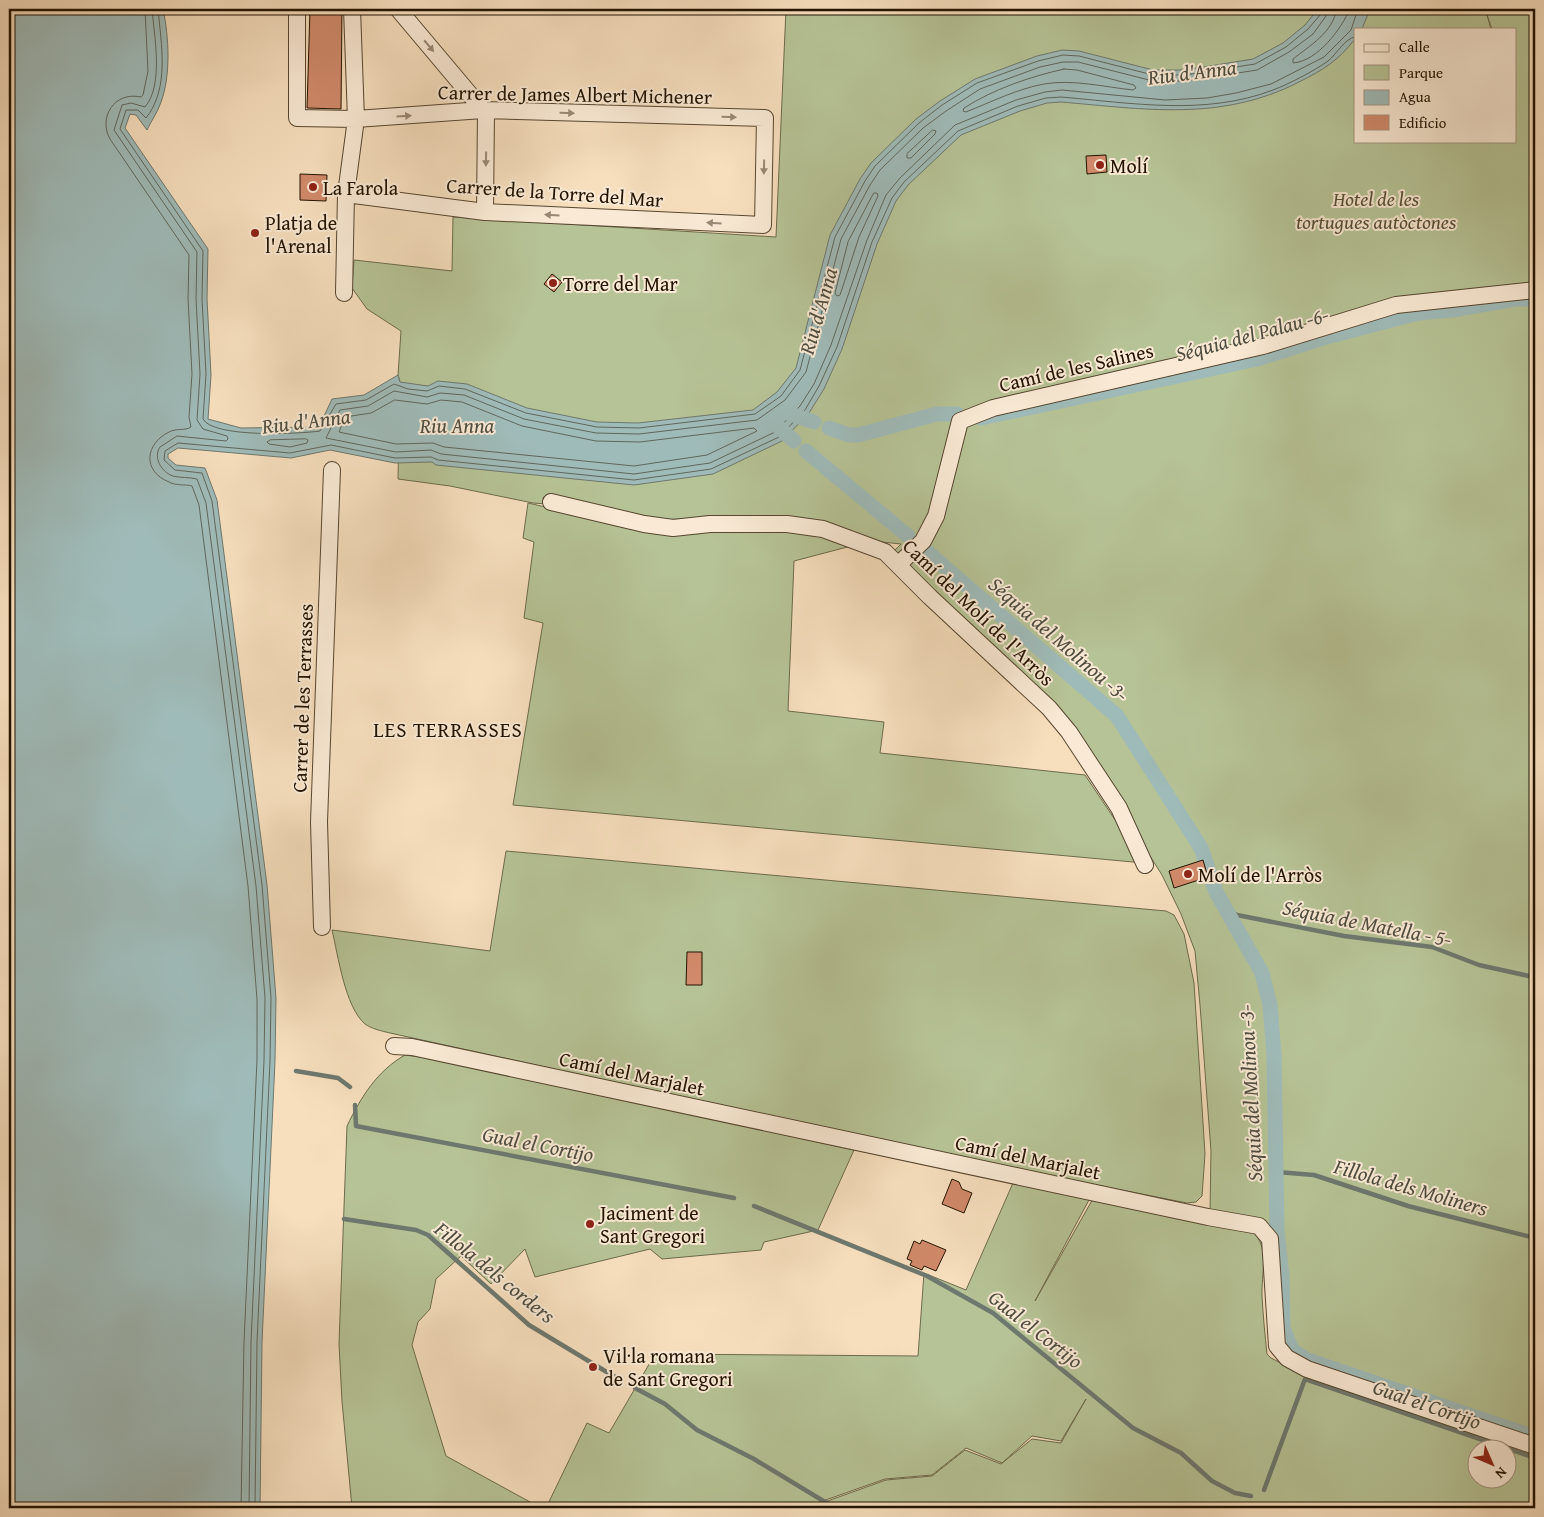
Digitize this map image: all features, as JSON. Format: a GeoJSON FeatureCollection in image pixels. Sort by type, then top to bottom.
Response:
{"type":"FeatureCollection","features":[{"type":"Feature","properties":{"kind":"street","name":"Carrer de James Albert Michener"},"geometry":{"type":"LineString","coordinates":[[297,9],[297,118],[356,119],[485,110],[765,118],[763,225]]}},
{"type":"Feature","properties":{"kind":"street"},"geometry":{"type":"LineString","coordinates":[[344,293],[346,194],[356,119],[352,9]]}},
{"type":"Feature","properties":{"kind":"street"},"geometry":{"type":"LineString","coordinates":[[398,9],[485,110],[485,212]]}},
{"type":"Feature","properties":{"kind":"street","name":"Carrer de la Torre del Mar"},"geometry":{"type":"LineString","coordinates":[[346,194],[485,212],[763,225]]}},
{"type":"Feature","properties":{"kind":"street","name":"Camí de les Salines"},"geometry":{"type":"LineString","coordinates":[[898,564],[923,541],[936,516],[960,421],[993,408],[1263,346],[1396,305],[1535,290]]}},
{"type":"Feature","properties":{"kind":"street","name":"Carrer de les Terrasses"},"geometry":{"type":"LineString","coordinates":[[322,927],[319,822],[332,470]]}},
{"type":"Feature","properties":{"kind":"street","name":"Camí del Molí de l'Arròs"},"geometry":{"type":"LineString","coordinates":[[551,502],[644,524],[673,528],[710,524],[787,524],[823,529],[871,544],[885,552],[1049,708],[1069,732],[1119,808],[1145,864]]}},
{"type":"Feature","properties":{"kind":"street","name":"Camí del Marjalet"},"geometry":{"type":"LineString","coordinates":[[394,1046],[422,1050],[1208,1218],[1259,1226],[1270,1239],[1277,1346],[1287,1358],[1307,1369],[1535,1446]]}},
{"type":"Feature","properties":{"kind":"green space","name":"Hotel de les tortugues autòctones"},"geometry":{"type":"Polygon","coordinates":[[[786,9],[1535,9],[1535,1444],[1308,1367],[1278,1345],[1273,1237],[1210,1212],[1211,1151],[1195,951],[1181,914],[1162,875],[1071,732],[891,554],[901,544],[882,542],[843,531],[684,519],[652,520],[590,507],[533,503],[450,486],[398,479],[400,382],[398,375],[401,331],[367,309],[352,288],[354,260],[452,271],[453,217],[776,237],[786,9]]]}},
{"type":"Feature","properties":{"kind":"green space"},"geometry":{"type":"Polygon","coordinates":[[[528,503],[660,533],[787,526],[855,545],[794,561],[788,711],[884,722],[880,753],[1085,775],[1144,863],[513,805],[543,623],[524,618],[534,542],[523,538],[528,503]]]}},
{"type":"Feature","properties":{"kind":"green space"},"geometry":{"type":"Polygon","coordinates":[[[506,851],[1166,911],[1174,915],[1184,934],[1194,983],[1205,1154],[1202,1196],[1196,1202],[1187,1203],[961,1158],[390,1033],[374,1029],[365,1024],[352,1006],[347,993],[332,930],[490,951],[506,851]]]}},
{"type":"Feature","properties":{"kind":"green space"},"geometry":{"type":"Polygon","coordinates":[[[405,1055],[441,1060],[854,1150],[818,1230],[764,1242],[761,1250],[662,1259],[650,1249],[535,1277],[525,1249],[491,1284],[461,1256],[436,1279],[430,1309],[418,1322],[412,1345],[446,1456],[541,1508],[352,1508],[342,1401],[339,1344],[347,1126],[358,1105],[378,1077],[395,1061],[405,1055]]]}},
{"type":"Feature","properties":{"kind":"green space"},"geometry":{"type":"Polygon","coordinates":[[[1013,1183],[1090,1198],[1035,1301],[1094,1197],[1253,1232],[1258,1238],[1263,1254],[1263,1310],[1267,1354],[1271,1358],[1306,1376],[1489,1440],[1466,1440],[1466,1490],[1516,1490],[1516,1449],[1535,1456],[1535,1508],[808,1508],[886,1480],[932,1476],[965,1450],[1001,1464],[1032,1439],[1061,1443],[1086,1399],[1061,1441],[1032,1436],[1002,1463],[966,1448],[932,1475],[885,1479],[803,1508],[546,1508],[587,1423],[609,1433],[655,1354],[918,1356],[924,1273],[966,1290],[1013,1183]]]}},
{"type":"Feature","properties":{"kind":"water"},"geometry":{"type":"Polygon","coordinates":[[[9,9],[163,9],[167,32],[168,68],[161,102],[147,130],[136,115],[130,114],[125,128],[208,249],[207,299],[211,375],[208,419],[241,428],[319,427],[332,399],[364,395],[398,375],[400,382],[428,386],[438,381],[467,384],[527,408],[597,422],[638,423],[753,410],[777,392],[796,368],[830,235],[860,179],[871,163],[916,119],[940,101],[975,79],[1037,56],[1062,50],[1079,51],[1153,70],[1185,70],[1253,59],[1283,43],[1305,25],[1318,9],[1370,9],[1362,28],[1354,28],[1354,40],[1336,59],[1308,78],[1270,95],[1241,103],[1182,110],[1061,102],[1047,103],[1020,111],[961,135],[908,185],[896,201],[877,244],[842,349],[824,389],[809,413],[782,441],[713,474],[634,485],[436,465],[432,462],[395,463],[330,450],[291,458],[178,448],[168,454],[168,458],[176,465],[205,468],[217,500],[267,885],[276,998],[275,1061],[262,1342],[260,1508],[9,1508],[9,9]]]}},
{"type":"Feature","properties":{"kind":"building"},"geometry":{"type":"Polygon","coordinates":[[[310,9],[342,9],[341,109],[307,108],[310,9]]]}},
{"type":"Feature","properties":{"kind":"building","name":"Molí"},"geometry":{"type":"Polygon","coordinates":[[[1106,155],[1107,172],[1087,174],[1086,156],[1106,155]]]}},
{"type":"Feature","properties":{"kind":"building","name":"La Farola"},"geometry":{"type":"Polygon","coordinates":[[[300,174],[327,175],[326,201],[300,200],[300,174]]]}},
{"type":"Feature","properties":{"kind":"building","name":"Torre del Mar"},"geometry":{"type":"Polygon","coordinates":[[[552,274],[562,282],[554,292],[544,284],[552,274]]]}},
{"type":"Feature","properties":{"kind":"building","name":"Molí de l'Arròs"},"geometry":{"type":"Polygon","coordinates":[[[1203,860],[1208,877],[1174,888],[1169,871],[1203,860]]]}},
{"type":"Feature","properties":{"kind":"building"},"geometry":{"type":"Polygon","coordinates":[[[687,952],[702,952],[702,985],[686,985],[687,952]]]}},
{"type":"Feature","properties":{"kind":"building"},"geometry":{"type":"Polygon","coordinates":[[[952,1179],[959,1182],[962,1189],[972,1193],[964,1213],[942,1204],[952,1179]]]}},
{"type":"Feature","properties":{"kind":"building"},"geometry":{"type":"Polygon","coordinates":[[[922,1240],[946,1250],[936,1271],[924,1266],[922,1270],[910,1265],[912,1261],[907,1259],[914,1241],[920,1244],[922,1240]]]}},
{"type":"Feature","properties":{"kind":"waterway","name":"Séquia del Palau -6-"},"geometry":{"type":"LineString","coordinates":[[981,418],[1257,359],[1323,338],[1418,313],[1452,310],[1516,299],[1535,299]]}},
{"type":"Feature","properties":{"kind":"waterway","name":"Séquia del Palau -6-"},"geometry":{"type":"LineString","coordinates":[[785,412],[814,422]]}},
{"type":"Feature","properties":{"kind":"waterway","name":"Séquia del Palau -6-"},"geometry":{"type":"LineString","coordinates":[[829,428],[849,435],[858,435],[937,414],[957,414]]}},
{"type":"Feature","properties":{"kind":"waterway","name":"Séquia del Molinou -3-"},"geometry":{"type":"LineString","coordinates":[[773,422],[794,441]]}},
{"type":"Feature","properties":{"kind":"waterway","name":"Séquia del Molinou -3-"},"geometry":{"type":"LineString","coordinates":[[806,451],[908,536]]}},
{"type":"Feature","properties":{"kind":"waterway","name":"Séquia del Molinou -3-"},"geometry":{"type":"LineString","coordinates":[[925,550],[1117,716],[1201,848],[1216,892],[1262,973],[1270,1005],[1274,1054],[1277,1231],[1282,1276],[1283,1328],[1292,1350],[1305,1359],[1534,1437]]}},
{"type":"Feature","properties":{"kind":"waterway","name":"Séquia de Matella - 5-"},"geometry":{"type":"LineString","coordinates":[[1228,910],[1237,915],[1344,936],[1432,947],[1479,965],[1529,976]]}},
{"type":"Feature","properties":{"kind":"waterway"},"geometry":{"type":"LineString","coordinates":[[296,1071],[338,1078],[350,1087]]}},
{"type":"Feature","properties":{"kind":"waterway","name":"Gual el Cortijo"},"geometry":{"type":"LineString","coordinates":[[355,1105],[356,1126],[734,1198]]}},
{"type":"Feature","properties":{"kind":"waterway","name":"Fillola dels Moliners"},"geometry":{"type":"LineString","coordinates":[[1277,1172],[1314,1175],[1408,1206],[1535,1238]]}},
{"type":"Feature","properties":{"kind":"waterway","name":"Gual el Cortijo"},"geometry":{"type":"LineString","coordinates":[[754,1206],[927,1276],[993,1313],[1133,1428],[1181,1453],[1212,1481],[1235,1493],[1251,1496]]}},
{"type":"Feature","properties":{"kind":"waterway","name":"Fillola dels corders"},"geometry":{"type":"LineString","coordinates":[[344,1219],[416,1230],[428,1235],[529,1325],[615,1377]]}},
{"type":"Feature","properties":{"kind":"waterway","name":"Gual el Cortijo"},"geometry":{"type":"LineString","coordinates":[[1264,1490],[1305,1379],[1535,1458]]}},
{"type":"Feature","properties":{"kind":"waterway","name":"Fillola dels corders"},"geometry":{"type":"LineString","coordinates":[[635,1388],[665,1404],[697,1430],[754,1459],[835,1508]]}},
{"type":"Feature","properties":{"kind":"place","name":"Molí"},"geometry":{"type":"Point","coordinates":[1100,165]}},
{"type":"Feature","properties":{"kind":"place","name":"La Farola"},"geometry":{"type":"Point","coordinates":[313,187]}},
{"type":"Feature","properties":{"kind":"place","name":"Platja de l'Arenal"},"geometry":{"type":"Point","coordinates":[255,233]}},
{"type":"Feature","properties":{"kind":"place","name":"Torre del Mar"},"geometry":{"type":"Point","coordinates":[553,283]}},
{"type":"Feature","properties":{"kind":"place","name":"Molí de l'Arròs"},"geometry":{"type":"Point","coordinates":[1188,874]}},
{"type":"Feature","properties":{"kind":"place","name":"Jaciment de Sant Gregori"},"geometry":{"type":"Point","coordinates":[590,1224]}},
{"type":"Feature","properties":{"kind":"place","name":"Vil·la romana de Sant Gregori"},"geometry":{"type":"Point","coordinates":[593,1367]}},
{"type":"Feature","properties":{"kind":"district","name":"LES TERRASSES"},"geometry":{"type":"Point","coordinates":[448,729]}},
{"type":"Feature","properties":{"kind":"water label","name":"Riu d'Anna"},"geometry":{"type":"Point","coordinates":[1192,72]}},
{"type":"Feature","properties":{"kind":"water label","name":"Riu d'Anna"},"geometry":{"type":"Point","coordinates":[818,311]}},
{"type":"Feature","properties":{"kind":"water label","name":"Riu d'Anna"},"geometry":{"type":"Point","coordinates":[306,421]}},
{"type":"Feature","properties":{"kind":"water label","name":"Riu Anna"},"geometry":{"type":"Point","coordinates":[457,425]}}]}
